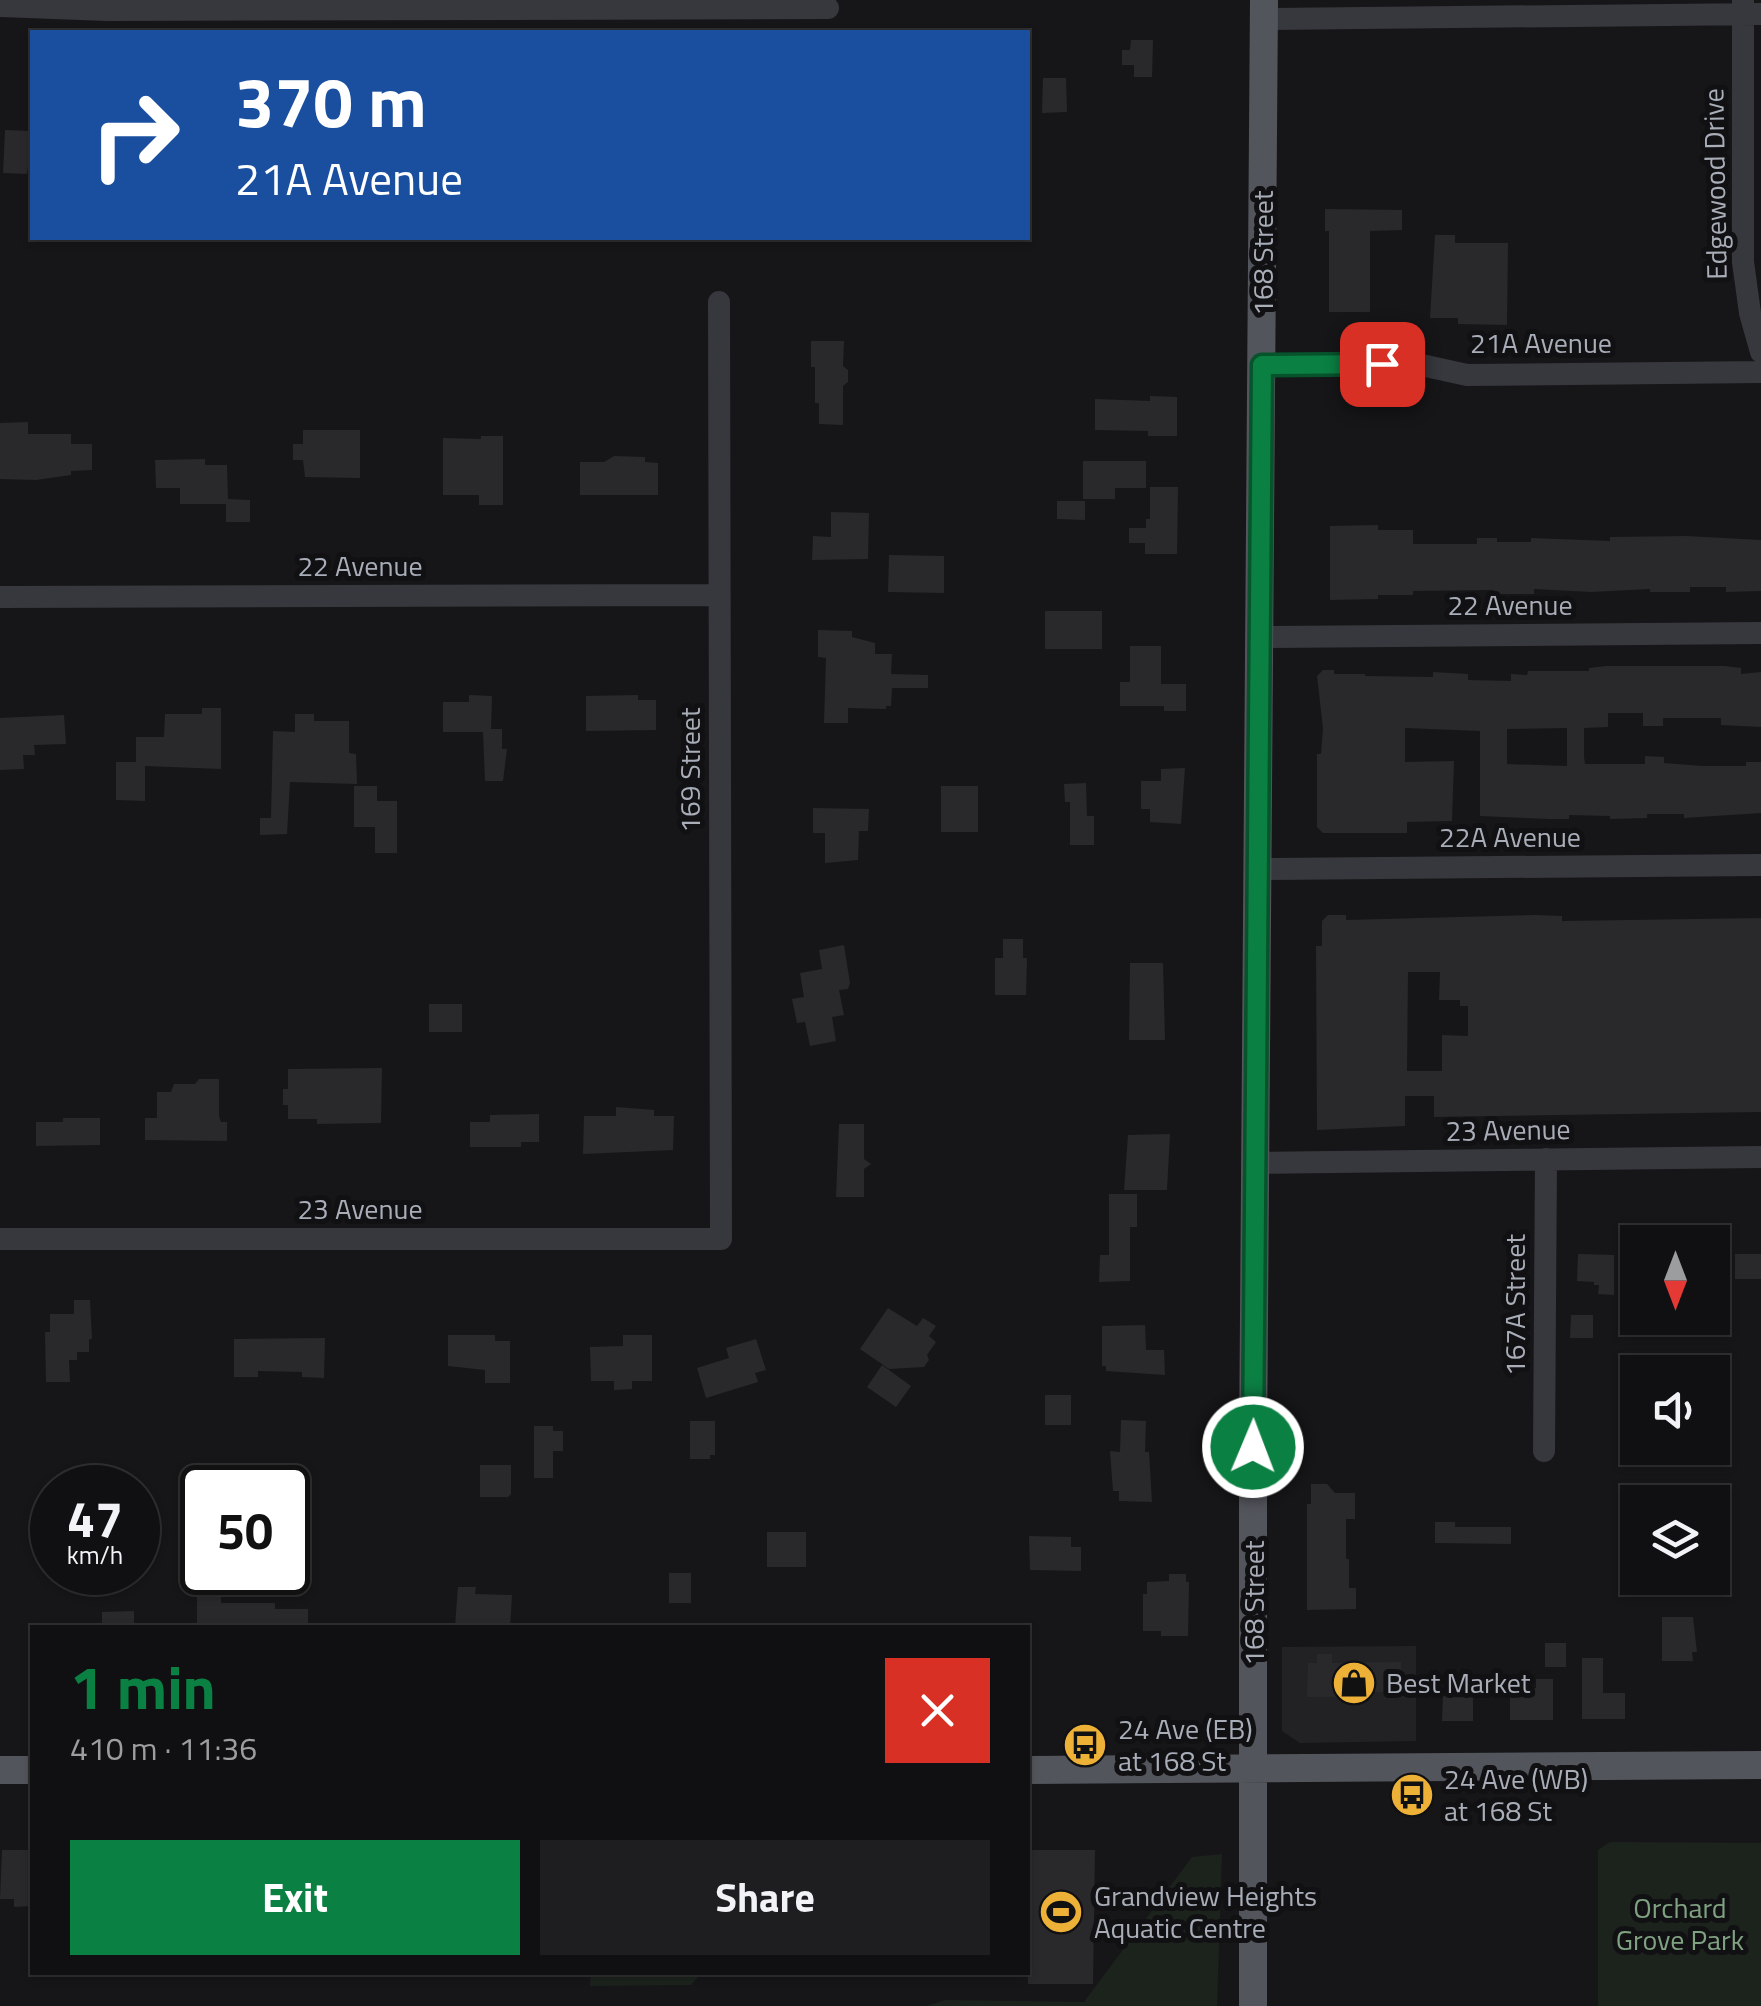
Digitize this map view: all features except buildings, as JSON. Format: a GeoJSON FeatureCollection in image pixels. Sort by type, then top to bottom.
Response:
{"type":"FeatureCollection","features":[{"type":"Feature","properties":{"kind":"main road","name":"168 Street"},"geometry":{"type":"LineString","coordinates":[[1253,2006],[1253,1447],[1264,10]]}},
{"type":"Feature","properties":{"kind":"main road"},"geometry":{"type":"LineString","coordinates":[[1030,1770],[1761,1765]]}},
{"type":"Feature","properties":{"kind":"main road"},"geometry":{"type":"LineString","coordinates":[[0,1770],[30,1770]]}},
{"type":"Feature","properties":{"kind":"street"},"geometry":{"type":"LineString","coordinates":[[0,6],[107,10],[828,8]]}},
{"type":"Feature","properties":{"kind":"street"},"geometry":{"type":"LineString","coordinates":[[1264,10],[1749,9]]}},
{"type":"Feature","properties":{"kind":"street","name":"Edgewood Drive"},"geometry":{"type":"LineString","coordinates":[[1749,9],[1743,262],[1750,313],[1761,352]]}},
{"type":"Feature","properties":{"kind":"street","name":"169 Street"},"geometry":{"type":"LineString","coordinates":[[719,302],[721,1239]]}},
{"type":"Feature","properties":{"kind":"street","name":"21A Avenue"},"geometry":{"type":"LineString","coordinates":[[1262,365],[1417,364],[1467,375],[1761,372]]}},
{"type":"Feature","properties":{"kind":"street","name":"22 Avenue"},"geometry":{"type":"LineString","coordinates":[[0,597],[720,595]]}},
{"type":"Feature","properties":{"kind":"street","name":"22 Avenue"},"geometry":{"type":"LineString","coordinates":[[1260,637],[1761,633]]}},
{"type":"Feature","properties":{"kind":"street","name":"22A Avenue"},"geometry":{"type":"LineString","coordinates":[[1259,869],[1761,865]]}},
{"type":"Feature","properties":{"kind":"street","name":"23 Avenue"},"geometry":{"type":"LineString","coordinates":[[1257,1162],[1761,1156]]}},
{"type":"Feature","properties":{"kind":"street","name":"167A Street"},"geometry":{"type":"LineString","coordinates":[[1544,1451],[1546,1159]]}},
{"type":"Feature","properties":{"kind":"street","name":"23 Avenue"},"geometry":{"type":"LineString","coordinates":[[0,1239],[721,1239]]}},
{"type":"Feature","properties":{"kind":"shaded area"},"geometry":{"type":"Polygon","coordinates":[[[1416,1646],[1416,1741],[1300,1743],[1282,1731],[1282,1647],[1416,1646]]]}},
{"type":"Feature","properties":{"kind":"green space","name":"Orchard Grove Park"},"geometry":{"type":"Polygon","coordinates":[[[1610,1842],[1761,1843],[1761,2006],[1598,2006],[1598,1850],[1610,1842]]]}},
{"type":"Feature","properties":{"kind":"green space"},"geometry":{"type":"Polygon","coordinates":[[[1222,1854],[1217,2006],[926,2006],[945,2000],[1084,2002],[1192,1857],[1222,1854]]]}},
{"type":"Feature","properties":{"kind":"green space"},"geometry":{"type":"Polygon","coordinates":[[[591,1975],[700,1975],[691,1985],[590,1986],[591,1975]]]}},
{"type":"Feature","properties":{"kind":"place","name":"Best Market"},"geometry":{"type":"Point","coordinates":[1354,1683]}},
{"type":"Feature","properties":{"kind":"place","name":"24 Ave (EB) at 168 St"},"geometry":{"type":"Point","coordinates":[1085,1745]}},
{"type":"Feature","properties":{"kind":"place","name":"24 Ave (WB) at 168 St"},"geometry":{"type":"Point","coordinates":[1412,1795]}},
{"type":"Feature","properties":{"kind":"place","name":"Grandview Heights Aquatic Centre"},"geometry":{"type":"Point","coordinates":[1061,1912]}},
{"type":"Feature","properties":{"kind":"route"},"geometry":{"type":"LineString","coordinates":[[1253,1447],[1262,365],[1382,364]]}}]}
